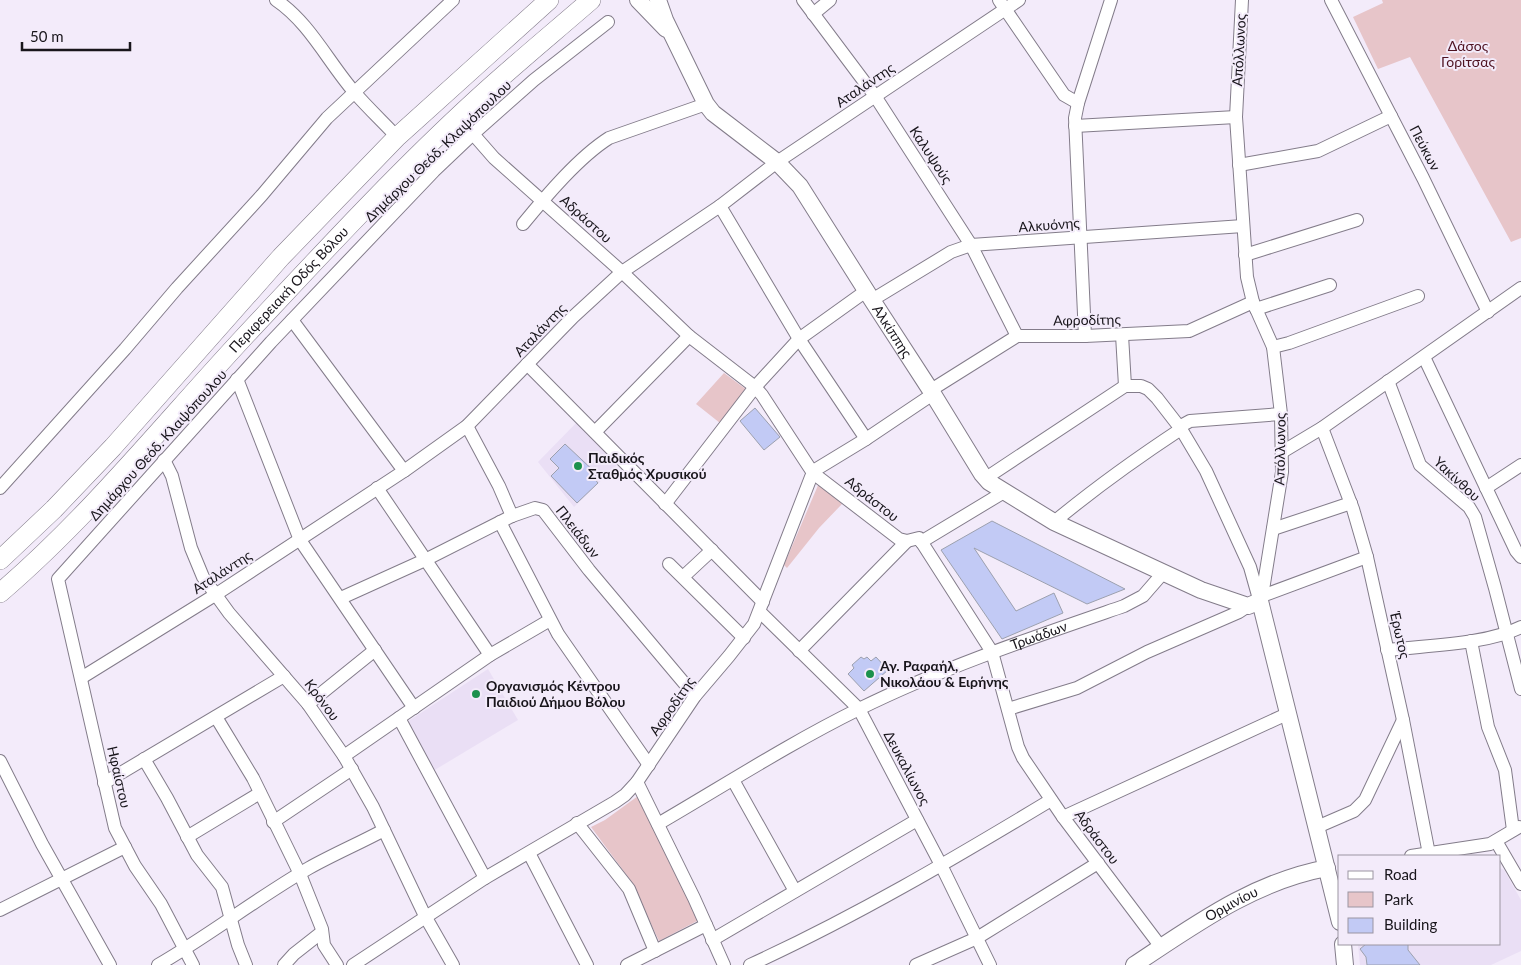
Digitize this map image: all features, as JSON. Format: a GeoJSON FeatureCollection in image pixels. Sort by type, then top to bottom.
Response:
{"type":"FeatureCollection","features":[{"type":"Feature","properties":{"kind":"main road","name":"Περιφερειακή Οδός Βόλου"},"geometry":{"type":"LineString","coordinates":[[0,560],[40,523],[102,459],[281,257],[397,137],[548,0]]}},
{"type":"Feature","properties":{"kind":"main road","name":"Περιφερειακή Οδός Βόλου"},"geometry":{"type":"LineString","coordinates":[[0,593],[36,561],[83,514],[243,338],[388,186],[477,99],[591,0]]}},
{"type":"Feature","properties":{"kind":"street"},"geometry":{"type":"LineString","coordinates":[[276,0],[308,29],[355,93],[397,137]]}},
{"type":"Feature","properties":{"kind":"street"},"geometry":{"type":"LineString","coordinates":[[0,488],[262,195],[321,126],[453,0]]}},
{"type":"Feature","properties":{"kind":"street"},"geometry":{"type":"LineString","coordinates":[[638,0],[673,36]]}},
{"type":"Feature","properties":{"kind":"street","name":"Αλκίππης"},"geometry":{"type":"LineString","coordinates":[[658,0],[706,104],[713,113],[777,162],[800,186],[986,478],[1004,492],[1054,522],[1163,573]]}},
{"type":"Feature","properties":{"kind":"street","name":"Καλυψούς"},"geometry":{"type":"LineString","coordinates":[[803,0],[874,96],[971,245],[1017,336]]}},
{"type":"Feature","properties":{"kind":"street"},"geometry":{"type":"LineString","coordinates":[[814,14],[830,0]]}},
{"type":"Feature","properties":{"kind":"street","name":"Αταλάντης"},"geometry":{"type":"LineString","coordinates":[[81,678],[300,540],[404,471],[467,426],[573,317],[622,272],[720,206],[777,162],[1002,5],[1019,0]]}},
{"type":"Feature","properties":{"kind":"street"},"geometry":{"type":"LineString","coordinates":[[1085,336],[1075,126],[1078,103],[1111,0]]}},
{"type":"Feature","properties":{"kind":"street","name":"Απόλλωνος"},"geometry":{"type":"LineString","coordinates":[[1242,0],[1236,117],[1245,255],[1249,287],[1273,347],[1281,414],[1282,452],[1281,480],[1273,529],[1257,601],[1317,827],[1333,867],[1338,906]]}},
{"type":"Feature","properties":{"kind":"street","name":"Πεύκων"},"geometry":{"type":"LineString","coordinates":[[1331,0],[1423,178],[1488,312]]}},
{"type":"Feature","properties":{"kind":"street"},"geometry":{"type":"LineString","coordinates":[[1002,5],[1064,95],[1078,103]]}},
{"type":"Feature","properties":{"kind":"street","name":"Δημάρχου Θεόδ. Κλαψόπουλου"},"geometry":{"type":"LineString","coordinates":[[58,579],[237,379],[434,171],[534,80],[608,22]]}},
{"type":"Feature","properties":{"kind":"street"},"geometry":{"type":"LineString","coordinates":[[523,224],[542,200],[596,146],[609,138],[706,104]]}},
{"type":"Feature","properties":{"kind":"street"},"geometry":{"type":"LineString","coordinates":[[1239,165],[1318,151],[1391,116]]}},
{"type":"Feature","properties":{"kind":"street"},"geometry":{"type":"LineString","coordinates":[[1075,126],[1236,117]]}},
{"type":"Feature","properties":{"kind":"street","name":"Αδράστου"},"geometry":{"type":"LineString","coordinates":[[473,134],[494,158],[622,272],[690,336],[754,387],[762,395],[813,473],[898,539],[907,541],[918,538],[922,542],[992,652],[1018,747],[1023,758],[1063,817],[1161,947]]}},
{"type":"Feature","properties":{"kind":"street"},"geometry":{"type":"LineString","coordinates":[[720,206],[799,339],[866,439]]}},
{"type":"Feature","properties":{"kind":"street"},"geometry":{"type":"LineString","coordinates":[[1245,255],[1357,220]]}},
{"type":"Feature","properties":{"kind":"street","name":"Αλκυόνης"},"geometry":{"type":"LineString","coordinates":[[665,504],[754,387],[799,339],[869,296],[951,252],[971,245],[1243,226]]}},
{"type":"Feature","properties":{"kind":"street","name":"Αφροδίτης"},"geometry":{"type":"LineString","coordinates":[[1017,336],[1085,336],[1189,331],[1255,305],[1330,285]]}},
{"type":"Feature","properties":{"kind":"street"},"geometry":{"type":"LineString","coordinates":[[1282,452],[1322,428],[1521,288]]}},
{"type":"Feature","properties":{"kind":"street"},"geometry":{"type":"LineString","coordinates":[[1273,347],[1289,343],[1418,296]]}},
{"type":"Feature","properties":{"kind":"street"},"geometry":{"type":"LineString","coordinates":[[292,320],[404,471]]}},
{"type":"Feature","properties":{"kind":"street"},"geometry":{"type":"LineString","coordinates":[[1122,334],[1125,386]]}},
{"type":"Feature","properties":{"kind":"street"},"geometry":{"type":"LineString","coordinates":[[595,432],[690,336]]}},
{"type":"Feature","properties":{"kind":"street"},"geometry":{"type":"LineString","coordinates":[[813,473],[1017,336]]}},
{"type":"Feature","properties":{"kind":"street"},"geometry":{"type":"LineString","coordinates":[[1424,356],[1516,551],[1521,557]]}},
{"type":"Feature","properties":{"kind":"street","name":"Δευκαλίωνος"},"geometry":{"type":"LineString","coordinates":[[527,364],[712,550],[799,650],[859,709],[941,865],[990,965]]}},
{"type":"Feature","properties":{"kind":"street"},"geometry":{"type":"LineString","coordinates":[[237,379],[300,540],[414,708]]}},
{"type":"Feature","properties":{"kind":"street","name":"Υακίνθου"},"geometry":{"type":"LineString","coordinates":[[1388,381],[1420,465],[1468,507],[1475,517],[1496,588],[1521,689]]}},
{"type":"Feature","properties":{"kind":"street"},"geometry":{"type":"LineString","coordinates":[[986,478],[1125,386],[1141,386],[1148,389],[1180,428],[1206,471],[1250,567],[1257,601]]}},
{"type":"Feature","properties":{"kind":"street"},"geometry":{"type":"LineString","coordinates":[[1054,522],[1086,495],[1190,421],[1281,414]]}},
{"type":"Feature","properties":{"kind":"street"},"geometry":{"type":"LineString","coordinates":[[467,426],[499,486],[512,516]]}},
{"type":"Feature","properties":{"kind":"street","name":"Έρωτος"},"geometry":{"type":"LineString","coordinates":[[1322,428],[1350,502],[1367,557],[1403,720],[1429,854]]}},
{"type":"Feature","properties":{"kind":"street","name":"Κρόνου"},"geometry":{"type":"LineString","coordinates":[[164,460],[172,476],[185,528],[203,577],[215,595],[308,704],[344,756],[384,830],[425,916],[453,965]]}},
{"type":"Feature","properties":{"kind":"street"},"geometry":{"type":"LineString","coordinates":[[1486,488],[1521,465]]}},
{"type":"Feature","properties":{"kind":"street","name":"Αφροδίτης"},"geometry":{"type":"LineString","coordinates":[[353,965],[485,878],[620,798],[637,782],[695,696],[744,638],[761,607],[813,473]]}},
{"type":"Feature","properties":{"kind":"street"},"geometry":{"type":"LineString","coordinates":[[377,488],[490,655]]}},
{"type":"Feature","properties":{"kind":"street"},"geometry":{"type":"LineString","coordinates":[[922,542],[1004,492]]}},
{"type":"Feature","properties":{"kind":"street"},"geometry":{"type":"LineString","coordinates":[[1273,529],[1350,502]]}},
{"type":"Feature","properties":{"kind":"street","name":"Πλειάδων"},"geometry":{"type":"LineString","coordinates":[[341,598],[425,560],[512,516],[535,508],[542,510],[589,570],[695,696]]}},
{"type":"Feature","properties":{"kind":"street"},"geometry":{"type":"LineString","coordinates":[[500,522],[550,620],[593,686],[649,765]]}},
{"type":"Feature","properties":{"kind":"street"},"geometry":{"type":"LineString","coordinates":[[799,650],[907,541]]}},
{"type":"Feature","properties":{"kind":"street"},"geometry":{"type":"LineString","coordinates":[[683,577],[712,550]]}},
{"type":"Feature","properties":{"kind":"street"},"geometry":{"type":"LineString","coordinates":[[1008,709],[1077,688],[1257,601],[1367,557]]}},
{"type":"Feature","properties":{"kind":"street"},"geometry":{"type":"LineString","coordinates":[[669,564],[744,638]]}},
{"type":"Feature","properties":{"kind":"street"},"geometry":{"type":"LineString","coordinates":[[1163,573],[1218,596],[1257,601]]}},
{"type":"Feature","properties":{"kind":"street","name":"Τρωάδων"},"geometry":{"type":"LineString","coordinates":[[658,824],[781,750],[859,709],[992,652],[1124,606],[1143,596],[1163,573]]}},
{"type":"Feature","properties":{"kind":"street","name":"Ηφαίστου"},"geometry":{"type":"LineString","coordinates":[[58,579],[115,828],[161,904],[193,965]]}},
{"type":"Feature","properties":{"kind":"street"},"geometry":{"type":"LineString","coordinates":[[344,756],[490,655],[550,620]]}},
{"type":"Feature","properties":{"kind":"street"},"geometry":{"type":"LineString","coordinates":[[1387,650],[1471,641],[1506,634],[1521,627]]}},
{"type":"Feature","properties":{"kind":"street"},"geometry":{"type":"LineString","coordinates":[[1420,855],[1485,845],[1517,828],[1505,770],[1488,727],[1471,641]]}},
{"type":"Feature","properties":{"kind":"street"},"geometry":{"type":"LineString","coordinates":[[308,704],[375,650]]}},
{"type":"Feature","properties":{"kind":"street"},"geometry":{"type":"LineString","coordinates":[[104,783],[284,676]]}},
{"type":"Feature","properties":{"kind":"street"},"geometry":{"type":"LineString","coordinates":[[1063,817],[1287,714]]}},
{"type":"Feature","properties":{"kind":"street"},"geometry":{"type":"LineString","coordinates":[[216,718],[253,778],[300,874],[322,932],[324,945],[337,965]]}},
{"type":"Feature","properties":{"kind":"street"},"geometry":{"type":"LineString","coordinates":[[399,718],[485,878]]}},
{"type":"Feature","properties":{"kind":"street"},"geometry":{"type":"LineString","coordinates":[[1317,827],[1354,811],[1365,800],[1403,720]]}},
{"type":"Feature","properties":{"kind":"street"},"geometry":{"type":"LineString","coordinates":[[144,759],[200,860],[222,887],[238,946],[246,965]]}},
{"type":"Feature","properties":{"kind":"street"},"geometry":{"type":"LineString","coordinates":[[0,761],[62,880],[110,965]]}},
{"type":"Feature","properties":{"kind":"street"},"geometry":{"type":"LineString","coordinates":[[274,822],[352,769]]}},
{"type":"Feature","properties":{"kind":"street"},"geometry":{"type":"LineString","coordinates":[[734,780],[795,891]]}},
{"type":"Feature","properties":{"kind":"street"},"geometry":{"type":"LineString","coordinates":[[637,782],[724,965]]}},
{"type":"Feature","properties":{"kind":"street"},"geometry":{"type":"LineString","coordinates":[[187,836],[260,793]]}},
{"type":"Feature","properties":{"kind":"street"},"geometry":{"type":"LineString","coordinates":[[750,965],[842,921],[1051,800]]}},
{"type":"Feature","properties":{"kind":"street"},"geometry":{"type":"LineString","coordinates":[[712,940],[917,820]]}},
{"type":"Feature","properties":{"kind":"street"},"geometry":{"type":"LineString","coordinates":[[577,823],[629,889],[655,951]]}},
{"type":"Feature","properties":{"kind":"street"},"geometry":{"type":"LineString","coordinates":[[158,965],[300,874],[384,830]]}},
{"type":"Feature","properties":{"kind":"street"},"geometry":{"type":"LineString","coordinates":[[1496,840],[1521,884]]}},
{"type":"Feature","properties":{"kind":"street"},"geometry":{"type":"LineString","coordinates":[[0,910],[125,847]]}},
{"type":"Feature","properties":{"kind":"street"},"geometry":{"type":"LineString","coordinates":[[529,853],[587,965]]}},
{"type":"Feature","properties":{"kind":"street"},"geometry":{"type":"LineString","coordinates":[[916,965],[977,938],[1098,864]]}},
{"type":"Feature","properties":{"kind":"street","name":"Ορμινίου"},"geometry":{"type":"LineString","coordinates":[[1134,965],[1220,909],[1260,888],[1294,875],[1333,867]]}},
{"type":"Feature","properties":{"kind":"street"},"geometry":{"type":"LineString","coordinates":[[627,965],[706,925]]}},
{"type":"Feature","properties":{"kind":"street"},"geometry":{"type":"LineString","coordinates":[[284,965],[294,954],[322,932]]}},
{"type":"Feature","properties":{"kind":"street"},"geometry":{"type":"LineString","coordinates":[[1343,945],[1344,965]]}},
{"type":"Feature","properties":{"kind":"shaded area","name":"Παιδικός Σταθμός Χρυσικού"},"geometry":{"type":"Polygon","coordinates":[[[577,422],[619,463],[574,507],[538,462],[577,422]]]}},
{"type":"Feature","properties":{"kind":"shaded area","name":"Οργανισμός Κέντρου Παιδιού Δήμου Βόλου"},"geometry":{"type":"Polygon","coordinates":[[[488,669],[518,720],[433,771],[407,722],[488,669]]]}},
{"type":"Feature","properties":{"kind":"shaded area"},"geometry":{"type":"Polygon","coordinates":[[[1501,868],[1504,870],[1521,900],[1521,951],[1491,965],[1360,965],[1358,945],[1501,945],[1501,868]]]}},
{"type":"Feature","properties":{"kind":"green space","name":"Δάσος Γορίτσας"},"geometry":{"type":"Polygon","coordinates":[[[1382,0],[1521,0],[1521,238],[1511,242],[1410,57],[1378,69],[1353,17],[1383,3],[1382,0]]]}},
{"type":"Feature","properties":{"kind":"green space"},"geometry":{"type":"Polygon","coordinates":[[[724,373],[747,390],[720,423],[696,404],[724,373]]]}},
{"type":"Feature","properties":{"kind":"green space"},"geometry":{"type":"Polygon","coordinates":[[[819,483],[842,504],[819,528],[787,568],[784,565],[819,483]]]}},
{"type":"Feature","properties":{"kind":"green space"},"geometry":{"type":"Polygon","coordinates":[[[638,796],[699,920],[659,941],[631,881],[591,827],[605,820],[638,796]]]}},
{"type":"Feature","properties":{"kind":"building"},"geometry":{"type":"Polygon","coordinates":[[[755,408],[780,437],[764,450],[740,421],[755,408]]]}},
{"type":"Feature","properties":{"kind":"building"},"geometry":{"type":"Polygon","coordinates":[[[565,444],[597,474],[593,477],[598,483],[577,503],[551,476],[559,468],[550,459],[565,444]]]}},
{"type":"Feature","properties":{"kind":"building"},"geometry":{"type":"Polygon","coordinates":[[[992,521],[1125,589],[1087,604],[974,548],[1016,611],[1054,593],[1063,613],[1002,639],[941,550],[992,521]]]}},
{"type":"Feature","properties":{"kind":"building","name":"Αγ. Ραφαήλ, Νικολάου & Ειρήνης"},"geometry":{"type":"Polygon","coordinates":[[[861,657],[864,659],[867,657],[871,661],[876,657],[888,670],[864,691],[848,674],[854,668],[852,665],[861,657]]]}},
{"type":"Feature","properties":{"kind":"building"},"geometry":{"type":"Polygon","coordinates":[[[1365,945],[1408,945],[1408,950],[1420,965],[1367,965],[1366,957],[1360,949],[1365,945]]]}},
{"type":"Feature","properties":{"kind":"place","name":"Παιδικός Σταθμός Χρυσικού"},"geometry":{"type":"Point","coordinates":[578,466]}},
{"type":"Feature","properties":{"kind":"place","name":"Αγ. Ραφαήλ, Νικολάου & Ειρήνης"},"geometry":{"type":"Point","coordinates":[870,674]}},
{"type":"Feature","properties":{"kind":"place","name":"Οργανισμός Κέντρου Παιδιού Δήμου Βόλου"},"geometry":{"type":"Point","coordinates":[476,694]}}]}
